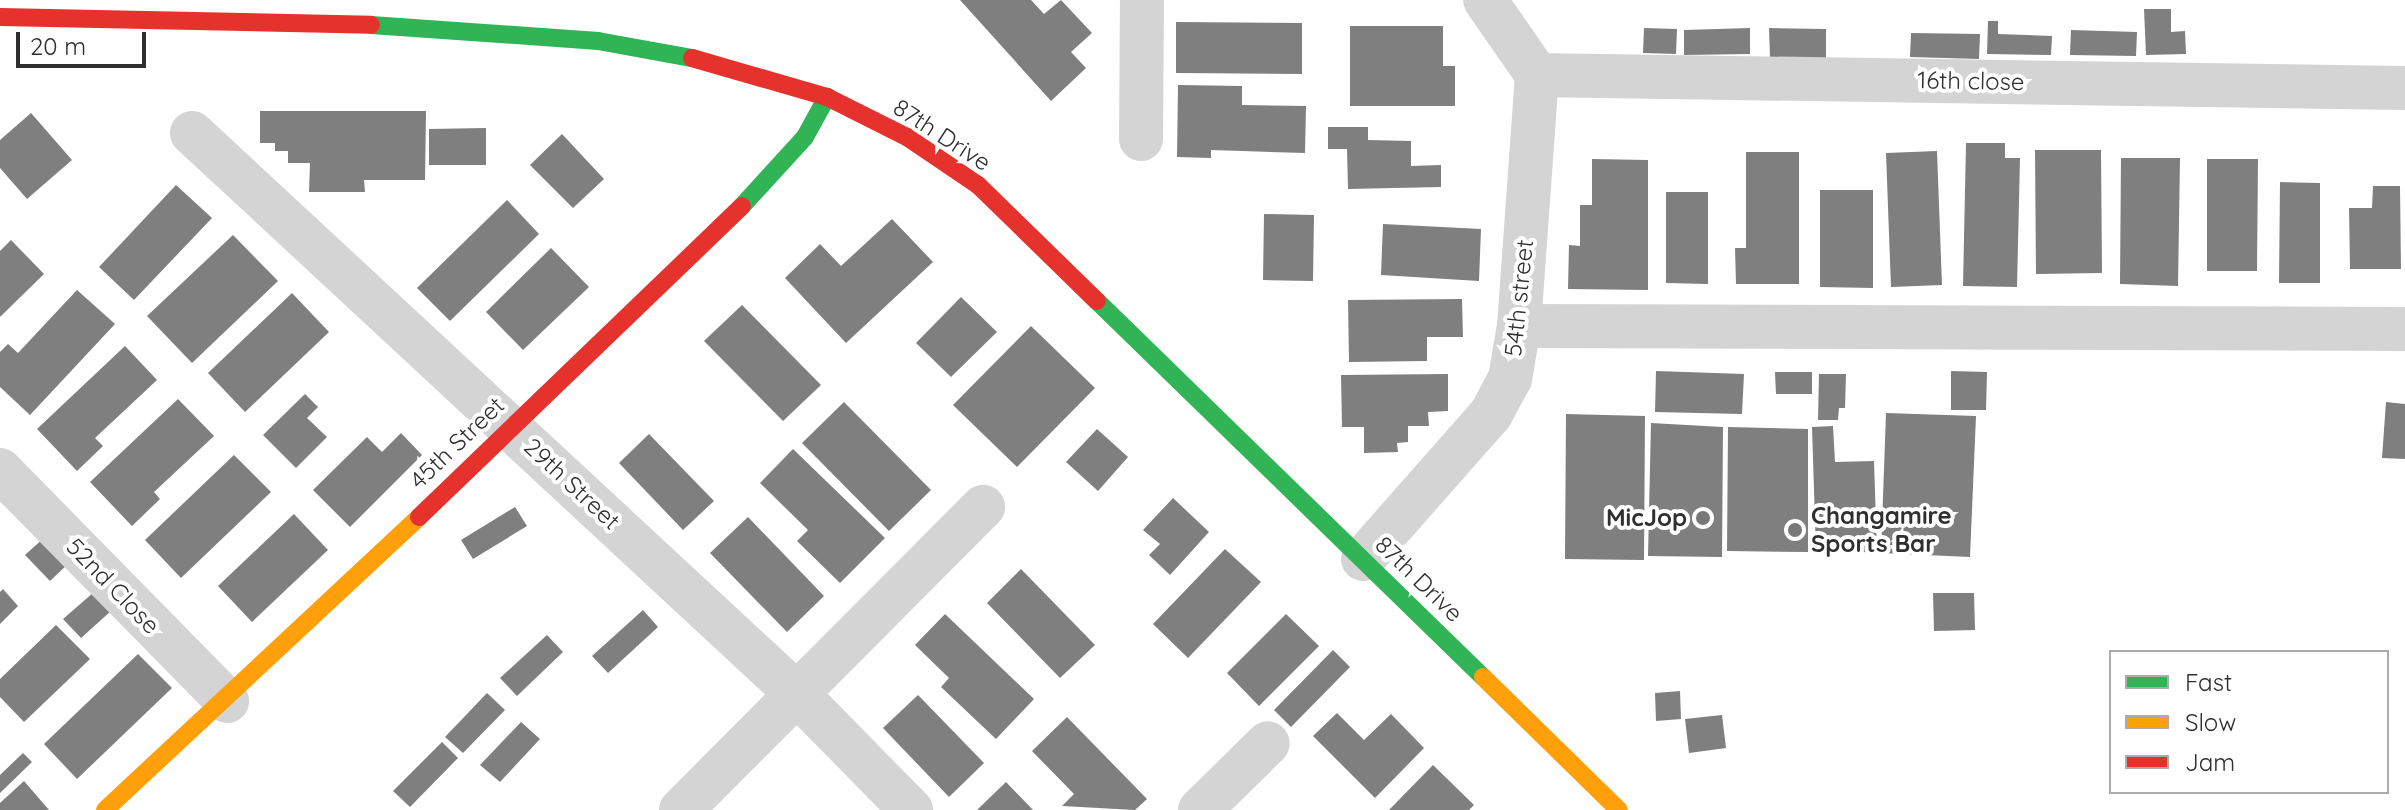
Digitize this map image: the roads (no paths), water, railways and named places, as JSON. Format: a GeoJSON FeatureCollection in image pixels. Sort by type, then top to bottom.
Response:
{"type":"FeatureCollection","features":[{"type":"Feature","properties":{"kind":"street"},"geometry":{"type":"LineString","coordinates":[[1141,139],[1142,0]]}},
{"type":"Feature","properties":{"kind":"street"},"geometry":{"type":"LineString","coordinates":[[1485,0],[1537,75]]}},
{"type":"Feature","properties":{"kind":"street","name":"87th Drive"},"geometry":{"type":"LineString","coordinates":[[0,17],[176,24],[354,12],[598,41],[715,62],[827,97],[907,137],[978,185],[1619,810]]}},
{"type":"Feature","properties":{"kind":"street","name":"16th close"},"geometry":{"type":"LineString","coordinates":[[1537,75],[2405,88]]}},
{"type":"Feature","properties":{"kind":"street","name":"54th street"},"geometry":{"type":"LineString","coordinates":[[1363,559],[1504,397],[1519,326],[1537,75]]}},
{"type":"Feature","properties":{"kind":"street","name":"45th Street"},"geometry":{"type":"LineString","coordinates":[[105,810],[227,701],[509,425],[770,179],[805,137],[827,97]]}},
{"type":"Feature","properties":{"kind":"street","name":"29th Street"},"geometry":{"type":"LineString","coordinates":[[192,133],[797,694],[911,810]]}},
{"type":"Feature","properties":{"kind":"street"},"geometry":{"type":"LineString","coordinates":[[1519,326],[2405,329]]}},
{"type":"Feature","properties":{"kind":"street","name":"52nd Close"},"geometry":{"type":"LineString","coordinates":[[0,470],[227,701]]}},
{"type":"Feature","properties":{"kind":"street"},"geometry":{"type":"LineString","coordinates":[[681,810],[983,507]]}},
{"type":"Feature","properties":{"kind":"street"},"geometry":{"type":"LineString","coordinates":[[1200,810],[1268,743]]}},
{"type":"Feature","properties":{"kind":"place","name":"MicJop"},"geometry":{"type":"Point","coordinates":[1703,518]}},
{"type":"Feature","properties":{"kind":"place","name":"Changamire Sports Bar"},"geometry":{"type":"Point","coordinates":[1795,530]}}]}
